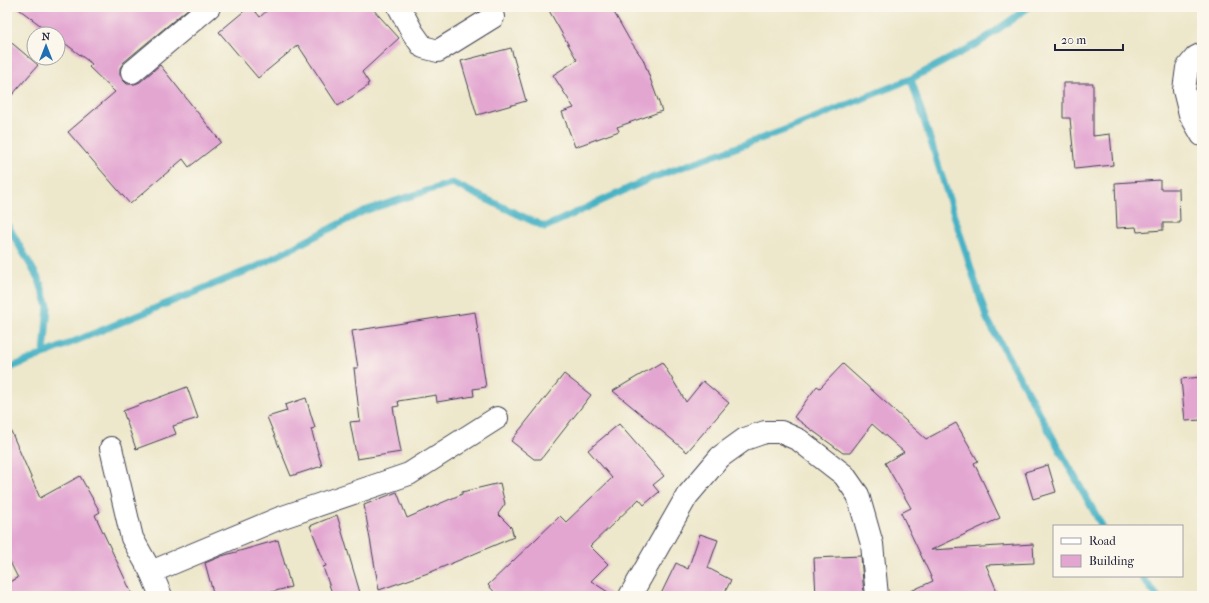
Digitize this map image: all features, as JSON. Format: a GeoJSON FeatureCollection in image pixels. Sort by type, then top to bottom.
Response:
{"type":"FeatureCollection","features":[{"type":"Feature","properties":{"kind":"street"},"geometry":{"type":"LineString","coordinates":[[132,72],[209,7]]}},
{"type":"Feature","properties":{"kind":"street"},"geometry":{"type":"LineString","coordinates":[[399,7],[422,47],[438,51],[493,17]]}},
{"type":"Feature","properties":{"kind":"street"},"geometry":{"type":"LineString","coordinates":[[1202,54],[1196,57],[1187,68],[1184,90],[1190,114],[1202,135]]}},
{"type":"Feature","properties":{"kind":"street"},"geometry":{"type":"LineString","coordinates":[[152,572],[280,518],[409,474],[497,418]]}},
{"type":"Feature","properties":{"kind":"street"},"geometry":{"type":"LineString","coordinates":[[630,596],[687,496],[720,457],[745,439],[765,432],[781,432],[800,440],[844,475],[858,495],[872,544],[877,596]]}},
{"type":"Feature","properties":{"kind":"street"},"geometry":{"type":"LineString","coordinates":[[111,448],[132,538],[152,572],[161,596]]}},
{"type":"Feature","properties":{"kind":"building"},"geometry":{"type":"Polygon","coordinates":[[[16,7],[190,7],[124,62],[120,68],[120,75],[127,84],[135,84],[140,82],[160,65],[221,142],[189,167],[183,159],[130,204],[68,132],[115,92],[89,67],[92,64],[66,44],[66,26],[41,26],[16,7]]]}},
{"type":"Feature","properties":{"kind":"building"},"geometry":{"type":"Polygon","coordinates":[[[249,7],[252,7],[260,17],[271,7],[371,7],[399,38],[362,72],[369,83],[367,84],[368,86],[338,106],[298,45],[258,78],[219,32],[249,7]]]}},
{"type":"Feature","properties":{"kind":"building"},"geometry":{"type":"Polygon","coordinates":[[[547,7],[611,7],[629,39],[643,59],[662,111],[617,127],[619,131],[575,147],[562,112],[574,108],[553,75],[577,60],[547,7]]]}},
{"type":"Feature","properties":{"kind":"building"},"geometry":{"type":"Polygon","coordinates":[[[7,39],[26,55],[26,66],[37,66],[7,101],[7,39]]]}},
{"type":"Feature","properties":{"kind":"building"},"geometry":{"type":"Polygon","coordinates":[[[511,48],[526,101],[477,115],[461,61],[511,48]]]}},
{"type":"Feature","properties":{"kind":"building"},"geometry":{"type":"Polygon","coordinates":[[[1063,83],[1093,83],[1093,136],[1110,134],[1113,165],[1075,169],[1070,118],[1063,118],[1063,83]]]}},
{"type":"Feature","properties":{"kind":"building"},"geometry":{"type":"Polygon","coordinates":[[[1160,180],[1160,189],[1179,189],[1180,223],[1163,223],[1163,230],[1137,232],[1136,227],[1117,228],[1115,183],[1160,180]]]}},
{"type":"Feature","properties":{"kind":"building"},"geometry":{"type":"Polygon","coordinates":[[[475,312],[486,387],[473,389],[474,396],[437,402],[436,395],[398,401],[399,406],[393,407],[401,452],[357,459],[350,422],[360,421],[354,368],[358,368],[352,331],[475,312]]]}},
{"type":"Feature","properties":{"kind":"building"},"geometry":{"type":"Polygon","coordinates":[[[662,362],[686,402],[703,381],[729,403],[687,452],[613,391],[662,362]]]}},
{"type":"Feature","properties":{"kind":"building"},"geometry":{"type":"Polygon","coordinates":[[[843,364],[926,439],[956,423],[978,461],[974,463],[1000,518],[931,550],[1033,544],[1034,563],[986,565],[999,596],[900,596],[933,581],[901,513],[911,508],[885,463],[904,452],[872,424],[850,453],[843,453],[794,417],[817,386],[820,388],[843,364]]]}},
{"type":"Feature","properties":{"kind":"building"},"geometry":{"type":"Polygon","coordinates":[[[564,374],[591,395],[541,459],[534,459],[511,441],[564,374]]]}},
{"type":"Feature","properties":{"kind":"building"},"geometry":{"type":"Polygon","coordinates":[[[1202,377],[1202,420],[1185,421],[1181,379],[1202,377]]]}},
{"type":"Feature","properties":{"kind":"building"},"geometry":{"type":"Polygon","coordinates":[[[187,387],[198,418],[173,426],[176,434],[136,449],[123,411],[187,387]]]}},
{"type":"Feature","properties":{"kind":"building"},"geometry":{"type":"Polygon","coordinates":[[[306,398],[315,428],[311,429],[322,466],[291,476],[267,417],[287,411],[285,405],[306,398]]]}},
{"type":"Feature","properties":{"kind":"building"},"geometry":{"type":"Polygon","coordinates":[[[7,422],[40,498],[80,476],[100,512],[95,515],[133,596],[7,596],[7,583],[18,578],[7,556],[7,422]]]}},
{"type":"Feature","properties":{"kind":"building"},"geometry":{"type":"Polygon","coordinates":[[[619,424],[664,476],[653,485],[659,492],[644,505],[639,499],[590,546],[608,564],[591,581],[614,596],[498,596],[488,585],[560,516],[566,522],[612,478],[588,450],[619,424]]]}},
{"type":"Feature","properties":{"kind":"building"},"geometry":{"type":"Polygon","coordinates":[[[1048,465],[1056,492],[1033,499],[1025,472],[1048,465]]]}},
{"type":"Feature","properties":{"kind":"building"},"geometry":{"type":"Polygon","coordinates":[[[500,483],[505,504],[498,514],[511,527],[514,537],[431,572],[379,590],[364,505],[397,492],[407,518],[462,494],[462,492],[500,483]]]}},
{"type":"Feature","properties":{"kind":"building"},"geometry":{"type":"Polygon","coordinates":[[[337,515],[361,596],[333,596],[323,567],[326,566],[310,526],[337,515]]]}},
{"type":"Feature","properties":{"kind":"building"},"geometry":{"type":"Polygon","coordinates":[[[700,534],[718,540],[708,568],[731,580],[723,596],[660,596],[676,563],[688,569],[700,534]]]}},
{"type":"Feature","properties":{"kind":"building"},"geometry":{"type":"Polygon","coordinates":[[[278,540],[291,587],[256,596],[214,596],[205,563],[222,556],[278,540]]]}},
{"type":"Feature","properties":{"kind":"building"},"geometry":{"type":"Polygon","coordinates":[[[861,556],[864,595],[816,596],[814,558],[861,556]]]}},
{"type":"Feature","properties":{"kind":"waterway"},"geometry":{"type":"LineString","coordinates":[[7,369],[256,267],[364,211],[452,183],[545,227],[649,179],[782,131],[911,79],[979,43],[1029,7]]}},
{"type":"Feature","properties":{"kind":"waterway"},"geometry":{"type":"LineString","coordinates":[[911,79],[987,319],[1101,525]]}},
{"type":"Feature","properties":{"kind":"waterway"},"geometry":{"type":"LineString","coordinates":[[7,224],[39,280],[48,306],[44,353]]}},
{"type":"Feature","properties":{"kind":"waterway"},"geometry":{"type":"LineString","coordinates":[[1142,577],[1157,596]]}}]}
